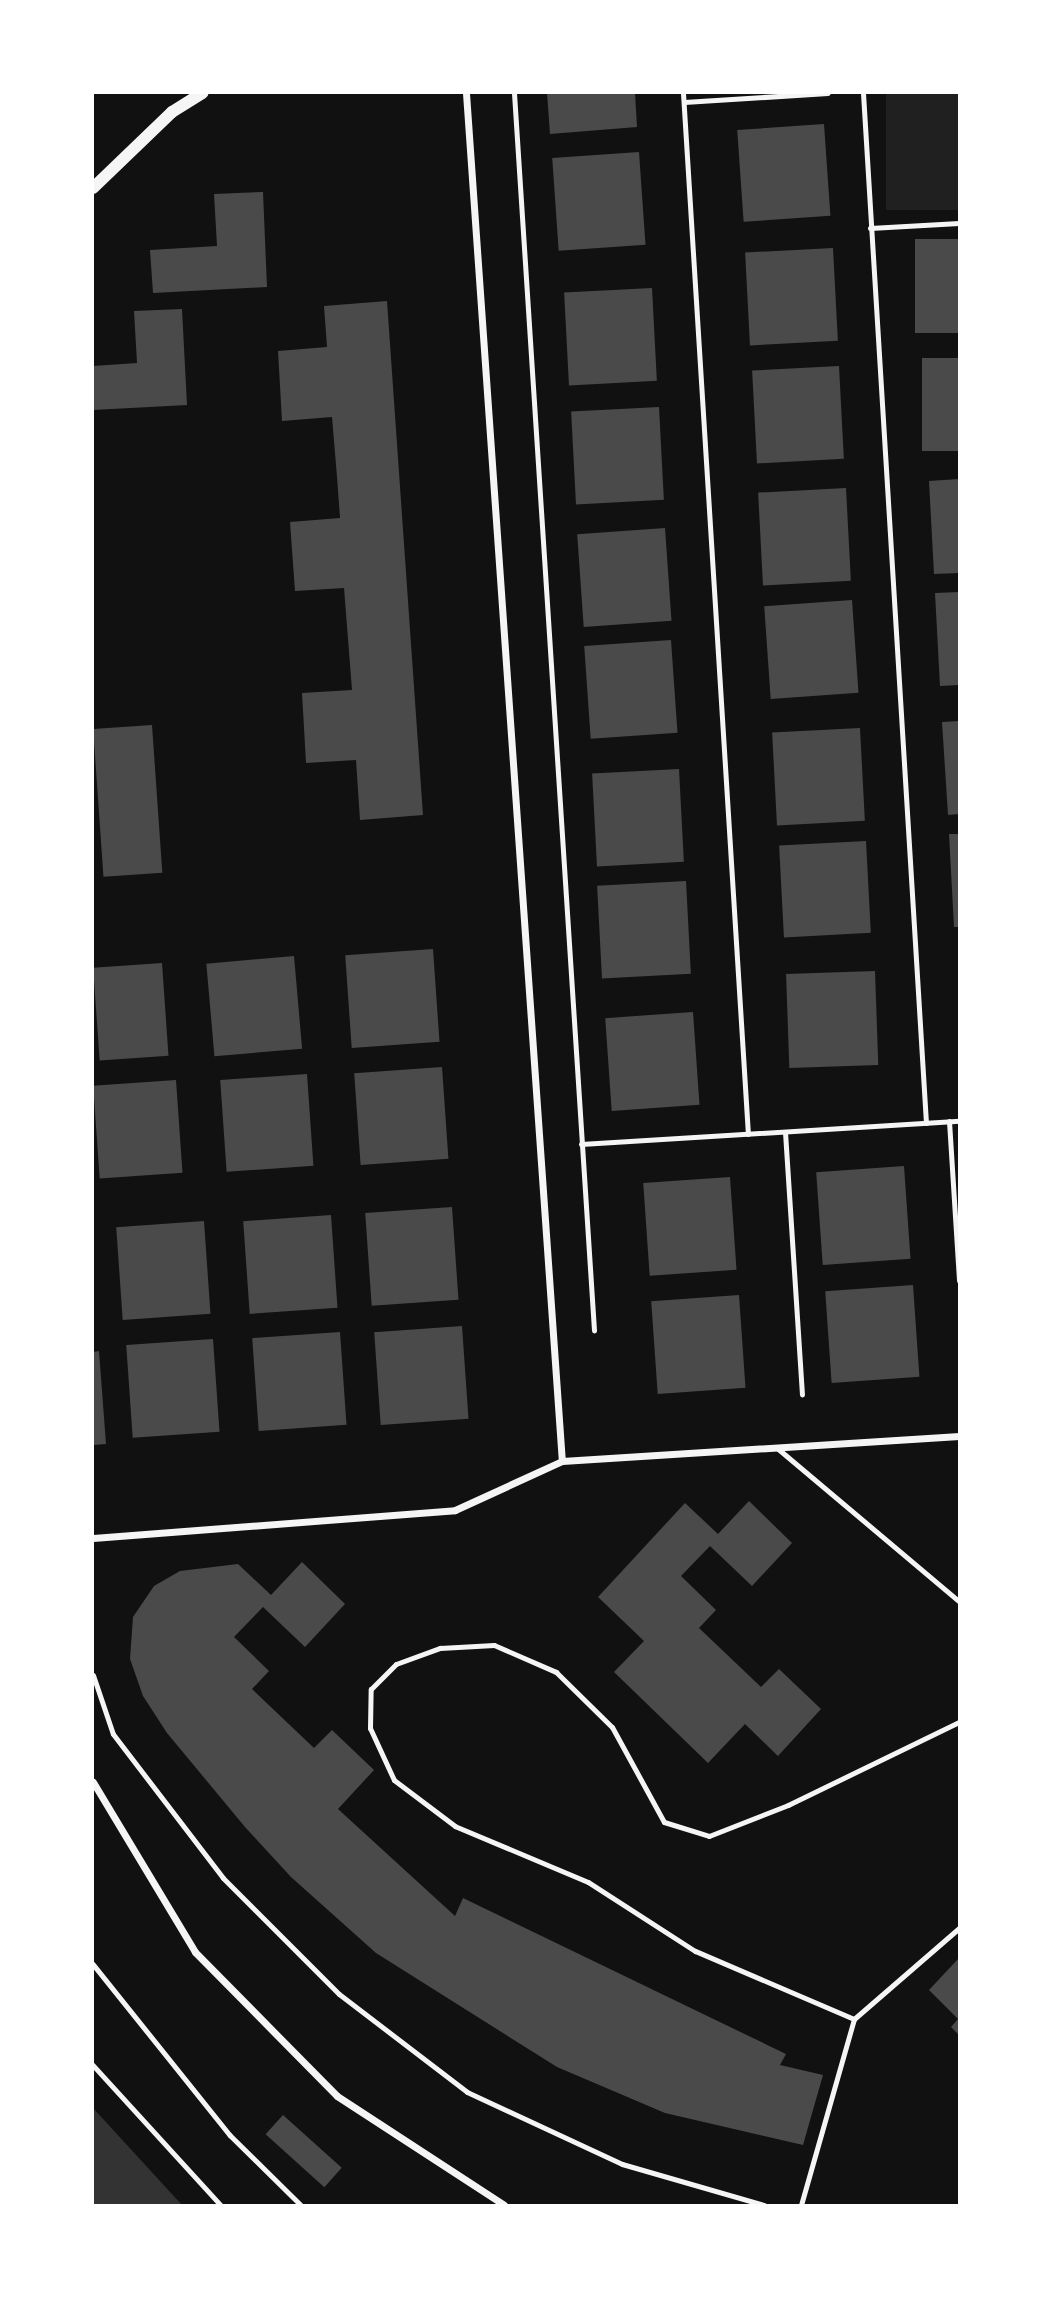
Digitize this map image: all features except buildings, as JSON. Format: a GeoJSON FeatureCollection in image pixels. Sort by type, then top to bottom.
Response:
{"type":"FeatureCollection","features":[{"type":"Feature","properties":{"kind":"street"},"geometry":{"type":"LineString","coordinates":[[93,188],[172,113],[202,93]]}},
{"type":"Feature","properties":{"kind":"street"},"geometry":{"type":"LineString","coordinates":[[466,93],[562,1461]]}},
{"type":"Feature","properties":{"kind":"street"},"geometry":{"type":"LineString","coordinates":[[93,1538],[455,1510],[562,1461],[959,1436]]}},
{"type":"Feature","properties":{"kind":"street"},"geometry":{"type":"LineString","coordinates":[[93,1782],[195,1952],[337,2096],[504,2205]]}},
{"type":"Feature","properties":{"kind":"lane"},"geometry":{"type":"LineString","coordinates":[[514,93],[594,1330]]}},
{"type":"Feature","properties":{"kind":"lane"},"geometry":{"type":"LineString","coordinates":[[683,93],[748,1134]]}},
{"type":"Feature","properties":{"kind":"lane"},"geometry":{"type":"LineString","coordinates":[[684,102],[828,93]]}},
{"type":"Feature","properties":{"kind":"lane"},"geometry":{"type":"LineString","coordinates":[[863,93],[926,1123]]}},
{"type":"Feature","properties":{"kind":"lane"},"geometry":{"type":"LineString","coordinates":[[870,228],[959,223]]}},
{"type":"Feature","properties":{"kind":"lane"},"geometry":{"type":"LineString","coordinates":[[949,1121],[959,1281]]}},
{"type":"Feature","properties":{"kind":"lane"},"geometry":{"type":"LineString","coordinates":[[581,1144],[959,1121]]}},
{"type":"Feature","properties":{"kind":"lane"},"geometry":{"type":"LineString","coordinates":[[785,1132],[802,1394]]}},
{"type":"Feature","properties":{"kind":"lane"},"geometry":{"type":"LineString","coordinates":[[776,1448],[959,1601]]}},
{"type":"Feature","properties":{"kind":"lane"},"geometry":{"type":"LineString","coordinates":[[854,2019],[695,1951],[588,1882],[455,1826],[394,1780],[370,1728],[371,1689],[396,1664],[440,1648],[494,1644],[556,1672],[612,1727],[664,1822],[709,1836],[788,1805],[959,1722]]}},
{"type":"Feature","properties":{"kind":"lane"},"geometry":{"type":"LineString","coordinates":[[93,1675],[113,1734],[214,1867],[339,1994],[467,2092],[622,2164],[764,2205]]}},
{"type":"Feature","properties":{"kind":"lane"},"geometry":{"type":"LineString","coordinates":[[801,2205],[854,2019],[959,1928]]}},
{"type":"Feature","properties":{"kind":"path"},"geometry":{"type":"LineString","coordinates":[[93,1964],[230,2135],[301,2205]]}},
{"type":"Feature","properties":{"kind":"path"},"geometry":{"type":"LineString","coordinates":[[93,2065],[221,2205]]}},
{"type":"Feature","properties":{"kind":"shaded area"},"geometry":{"type":"Polygon","coordinates":[[[886,93],[959,93],[959,210],[886,210],[886,93]]]}},
{"type":"Feature","properties":{"kind":"shaded area"},"geometry":{"type":"Polygon","coordinates":[[[93,2108],[182,2205],[93,2205],[93,2108]]]}}]}
